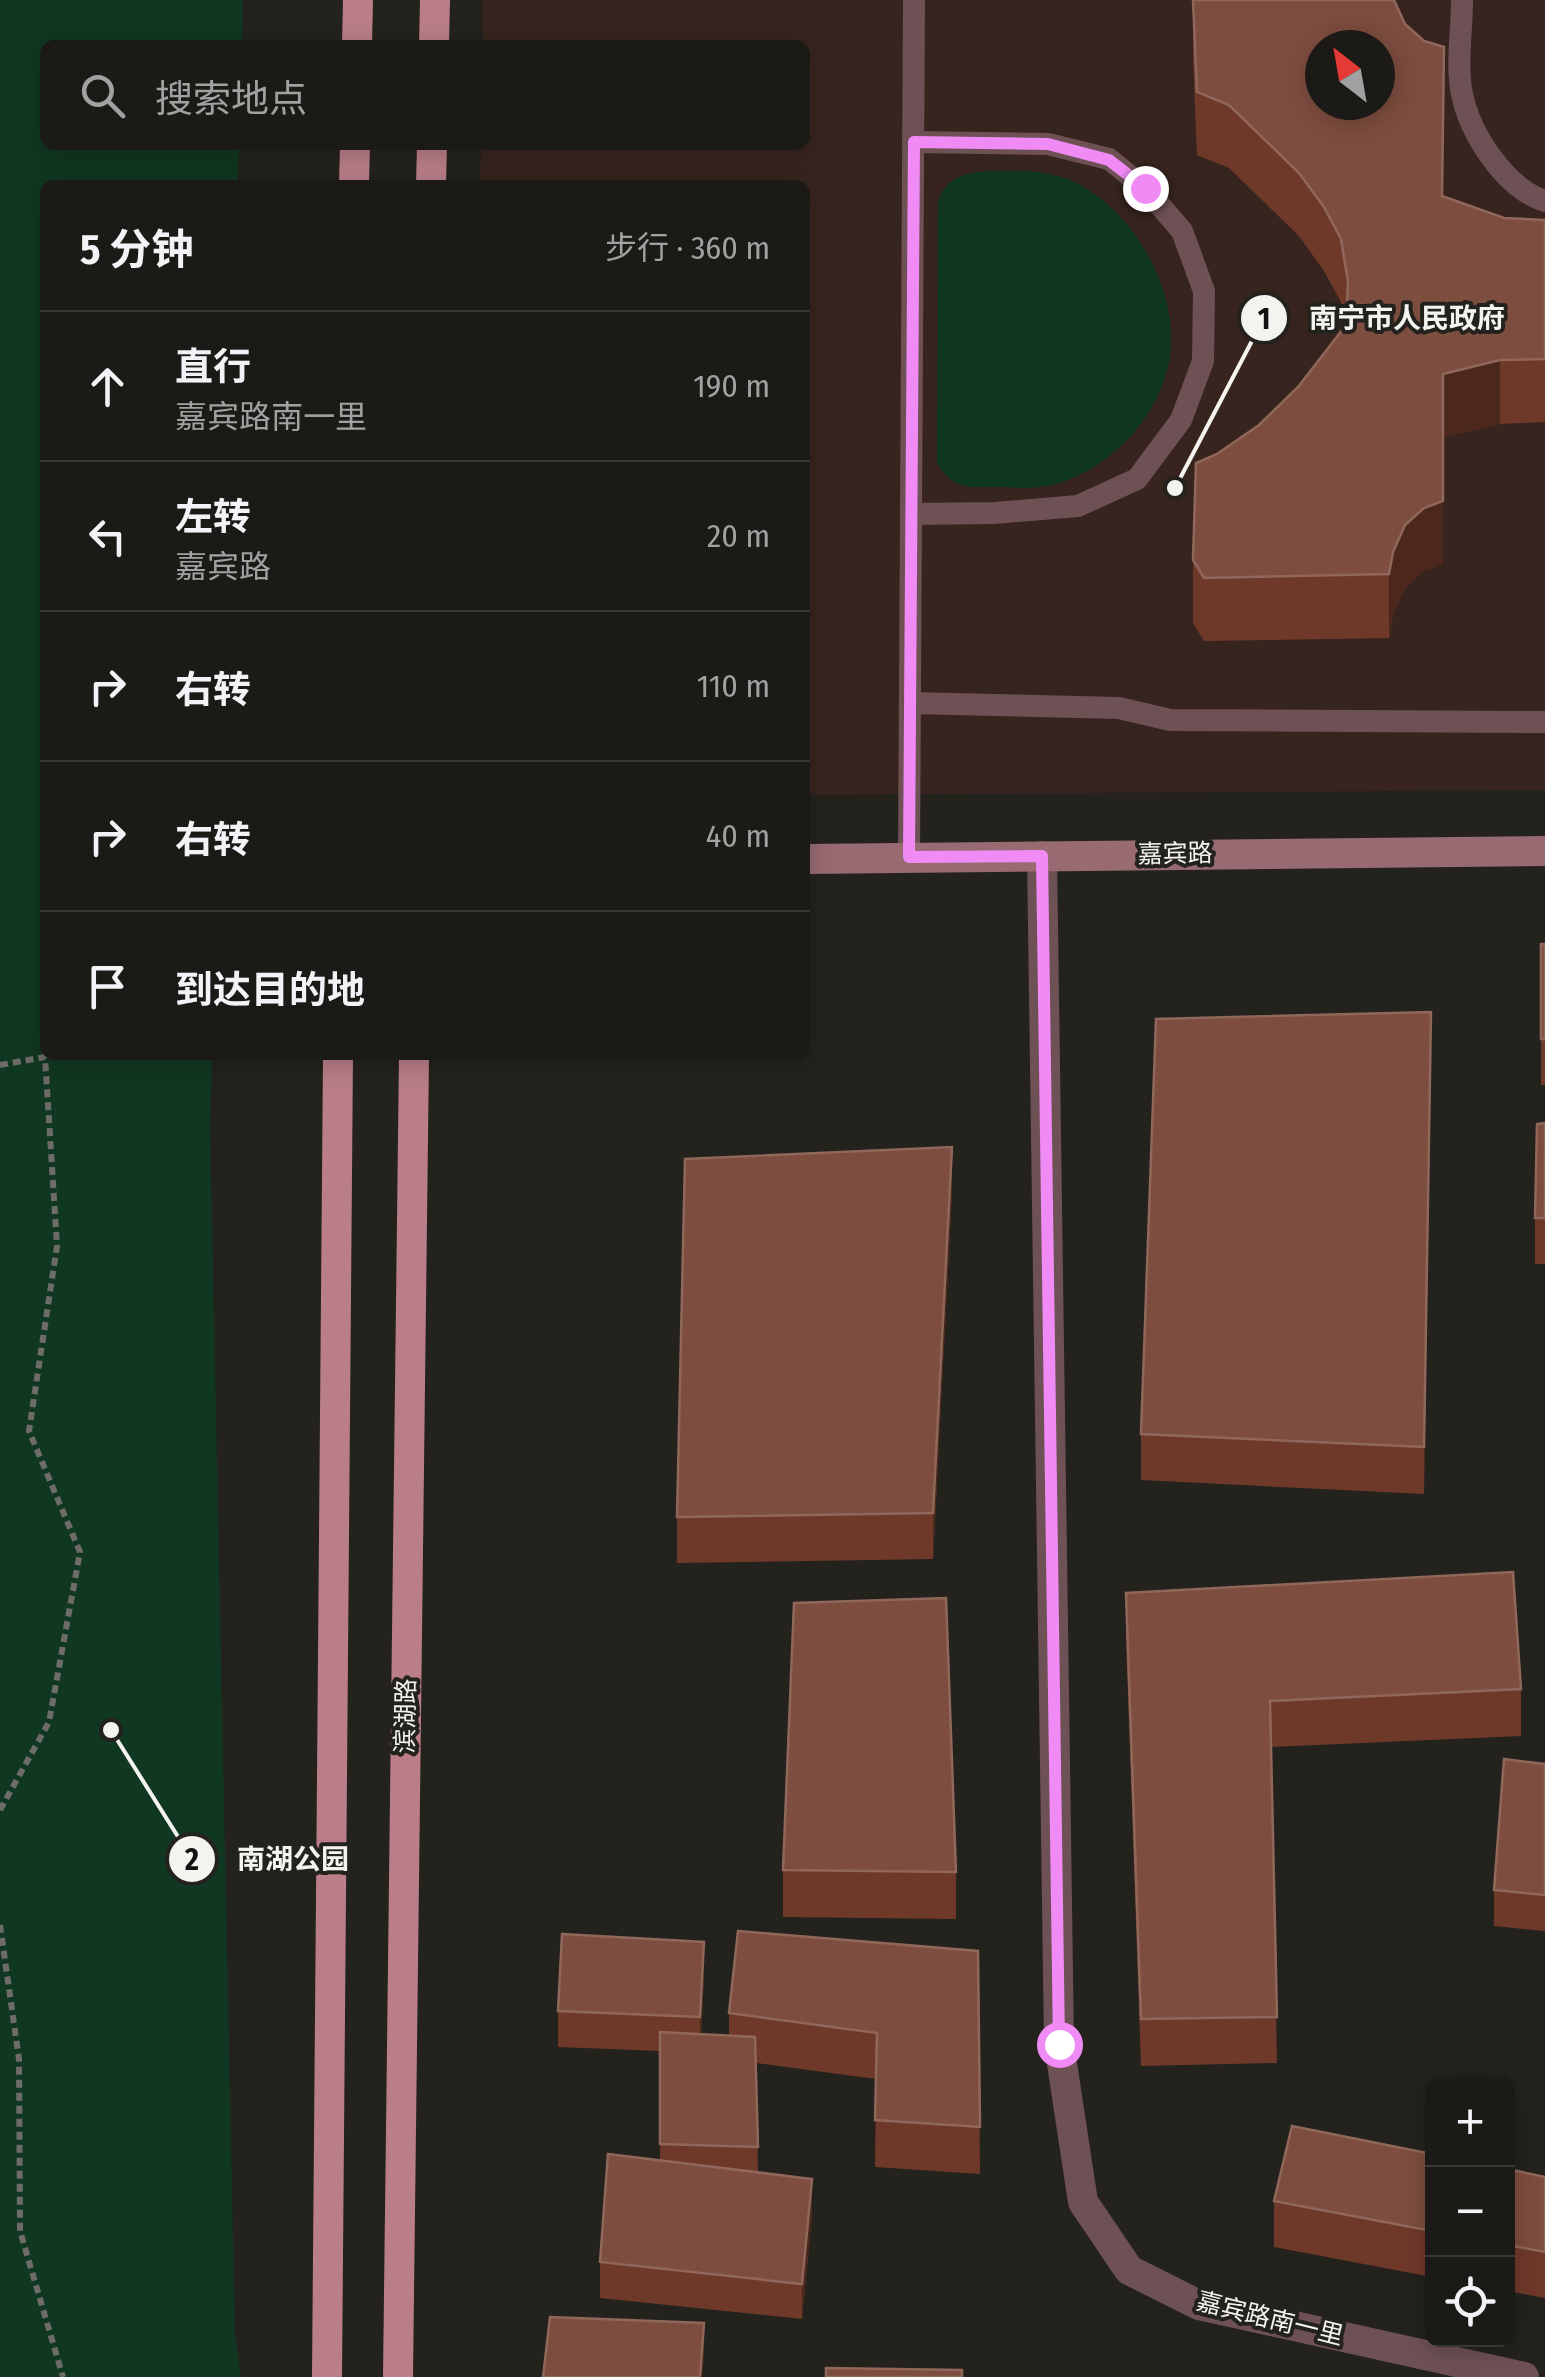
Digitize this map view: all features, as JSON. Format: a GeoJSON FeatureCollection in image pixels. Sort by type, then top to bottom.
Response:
{"type":"FeatureCollection","features":[{"type":"Feature","properties":{"kind":"main road"},"geometry":{"type":"LineString","coordinates":[[357,40],[358,0]]}},
{"type":"Feature","properties":{"kind":"main road"},"geometry":{"type":"LineString","coordinates":[[434,40],[435,0]]}},
{"type":"Feature","properties":{"kind":"main road"},"geometry":{"type":"LineString","coordinates":[[354,180],[355,150]]}},
{"type":"Feature","properties":{"kind":"main road"},"geometry":{"type":"LineString","coordinates":[[431,180],[432,150]]}},
{"type":"Feature","properties":{"kind":"main road"},"geometry":{"type":"LineString","coordinates":[[327,2377],[338,1060]]}},
{"type":"Feature","properties":{"kind":"main road","name":"滨湖路"},"geometry":{"type":"LineString","coordinates":[[398,2377],[414,1060]]}},
{"type":"Feature","properties":{"kind":"street","name":"嘉宾路"},"geometry":{"type":"LineString","coordinates":[[810,859],[1545,851]]}},
{"type":"Feature","properties":{"kind":"street","name":"嘉宾路南一里"},"geometry":{"type":"LineString","coordinates":[[1042,856],[1059,2044],[1082,2202],[1129,2270],[1199,2305],[1524,2377]]}},
{"type":"Feature","properties":{"kind":"lane"},"geometry":{"type":"LineString","coordinates":[[909,857],[914,0]]}},
{"type":"Feature","properties":{"kind":"lane"},"geometry":{"type":"LineString","coordinates":[[1462,0],[1462,93],[1476,134],[1500,168],[1533,197],[1545,201]]}},
{"type":"Feature","properties":{"kind":"lane"},"geometry":{"type":"LineString","coordinates":[[912,514],[1078,506],[1137,479],[1181,420],[1203,361],[1204,291],[1182,231],[1145,188],[1109,160],[1048,144],[914,142]]}},
{"type":"Feature","properties":{"kind":"lane"},"geometry":{"type":"LineString","coordinates":[[910,703],[1120,708],[1170,720],[1545,722]]}},
{"type":"Feature","properties":{"kind":"path"},"geometry":{"type":"LineString","coordinates":[[0,1065],[40,1058]]}},
{"type":"Feature","properties":{"kind":"path"},"geometry":{"type":"LineString","coordinates":[[0,1810],[49,1722],[80,1552],[29,1431],[57,1246],[45,1060]]}},
{"type":"Feature","properties":{"kind":"path"},"geometry":{"type":"LineString","coordinates":[[0,1925],[19,2058],[20,2231],[63,2377]]}},
{"type":"Feature","properties":{"kind":"shaded area"},"geometry":{"type":"Polygon","coordinates":[[[483,0],[1545,0],[1545,790],[810,795],[810,180],[480,180],[481,150],[810,150],[810,40],[483,40],[483,0]]]}},
{"type":"Feature","properties":{"kind":"green space"},"geometry":{"type":"Polygon","coordinates":[[[0,0],[243,0],[242,40],[40,40],[40,150],[239,150],[238,180],[40,180],[40,1060],[213,1060],[210,1124],[235,2335],[241,2377],[0,2377],[0,0]]]}},
{"type":"Feature","properties":{"kind":"green space"},"geometry":{"type":"Polygon","coordinates":[[[1030,171],[1058,176],[1095,194],[1131,229],[1157,273],[1165,297],[1170,321],[1168,368],[1149,412],[1134,432],[1118,449],[1078,476],[1043,487],[965,486],[951,479],[937,463],[938,202],[952,181],[963,175],[1030,171]]]}},
{"type":"Feature","properties":{"kind":"building"},"geometry":{"type":"Polygon","coordinates":[[[1193,0],[1394,0],[1405,24],[1424,41],[1444,47],[1442,196],[1504,218],[1545,220],[1545,359],[1500,360],[1443,374],[1443,501],[1424,508],[1405,525],[1393,552],[1389,574],[1204,578],[1193,560],[1196,463],[1217,454],[1259,425],[1298,387],[1346,325],[1348,282],[1341,239],[1324,207],[1299,173],[1229,105],[1197,92],[1193,0]]]}},
{"type":"Feature","properties":{"kind":"building"},"geometry":{"type":"Polygon","coordinates":[[[1541,944],[1545,944],[1545,1039],[1541,1039],[1541,944]]]}},
{"type":"Feature","properties":{"kind":"building"},"geometry":{"type":"Polygon","coordinates":[[[1431,1012],[1424,1447],[1141,1434],[1156,1019],[1431,1012]]]}},
{"type":"Feature","properties":{"kind":"building"},"geometry":{"type":"Polygon","coordinates":[[[1545,1123],[1545,1218],[1535,1218],[1537,1124],[1545,1123]]]}},
{"type":"Feature","properties":{"kind":"building"},"geometry":{"type":"Polygon","coordinates":[[[952,1147],[933,1513],[677,1517],[685,1159],[952,1147]]]}},
{"type":"Feature","properties":{"kind":"building"},"geometry":{"type":"Polygon","coordinates":[[[1513,1572],[1521,1689],[1270,1701],[1277,2017],[1141,2019],[1126,1593],[1513,1572]]]}},
{"type":"Feature","properties":{"kind":"building"},"geometry":{"type":"Polygon","coordinates":[[[946,1598],[956,1872],[783,1870],[794,1603],[946,1598]]]}},
{"type":"Feature","properties":{"kind":"building"},"geometry":{"type":"Polygon","coordinates":[[[1504,1759],[1545,1764],[1545,1895],[1494,1890],[1504,1759]]]}},
{"type":"Feature","properties":{"kind":"building"},"geometry":{"type":"Polygon","coordinates":[[[738,1931],[978,1951],[980,2127],[875,2120],[877,2033],[729,2013],[738,1931]]]}},
{"type":"Feature","properties":{"kind":"building"},"geometry":{"type":"Polygon","coordinates":[[[562,1934],[704,1942],[700,2017],[558,2011],[562,1934]]]}},
{"type":"Feature","properties":{"kind":"building"},"geometry":{"type":"Polygon","coordinates":[[[660,2032],[755,2037],[758,2147],[660,2144],[660,2032]]]}},
{"type":"Feature","properties":{"kind":"building"},"geometry":{"type":"Polygon","coordinates":[[[1292,2126],[1425,2153],[1425,2230],[1274,2201],[1292,2126]]]}},
{"type":"Feature","properties":{"kind":"building"},"geometry":{"type":"Polygon","coordinates":[[[608,2154],[812,2179],[802,2284],[600,2262],[608,2154]]]}},
{"type":"Feature","properties":{"kind":"building"},"geometry":{"type":"Polygon","coordinates":[[[1515,2171],[1545,2177],[1545,2252],[1515,2246],[1515,2171]]]}},
{"type":"Feature","properties":{"kind":"building"},"geometry":{"type":"Polygon","coordinates":[[[550,2317],[704,2323],[700,2377],[543,2377],[550,2317]]]}},
{"type":"Feature","properties":{"kind":"building"},"geometry":{"type":"Polygon","coordinates":[[[826,2368],[962,2370],[962,2377],[826,2377],[826,2368]]]}},
{"type":"Feature","properties":{"kind":"place","name":"南宁市人民政府"},"geometry":{"type":"Point","coordinates":[1175,488]}},
{"type":"Feature","properties":{"kind":"place","name":"南湖公园"},"geometry":{"type":"Point","coordinates":[111,1730]}},
{"type":"Feature","properties":{"kind":"route"},"geometry":{"type":"LineString","coordinates":[[1059,2044],[1042,856],[909,857],[914,142],[1048,144],[1109,160],[1145,188]]}}]}
